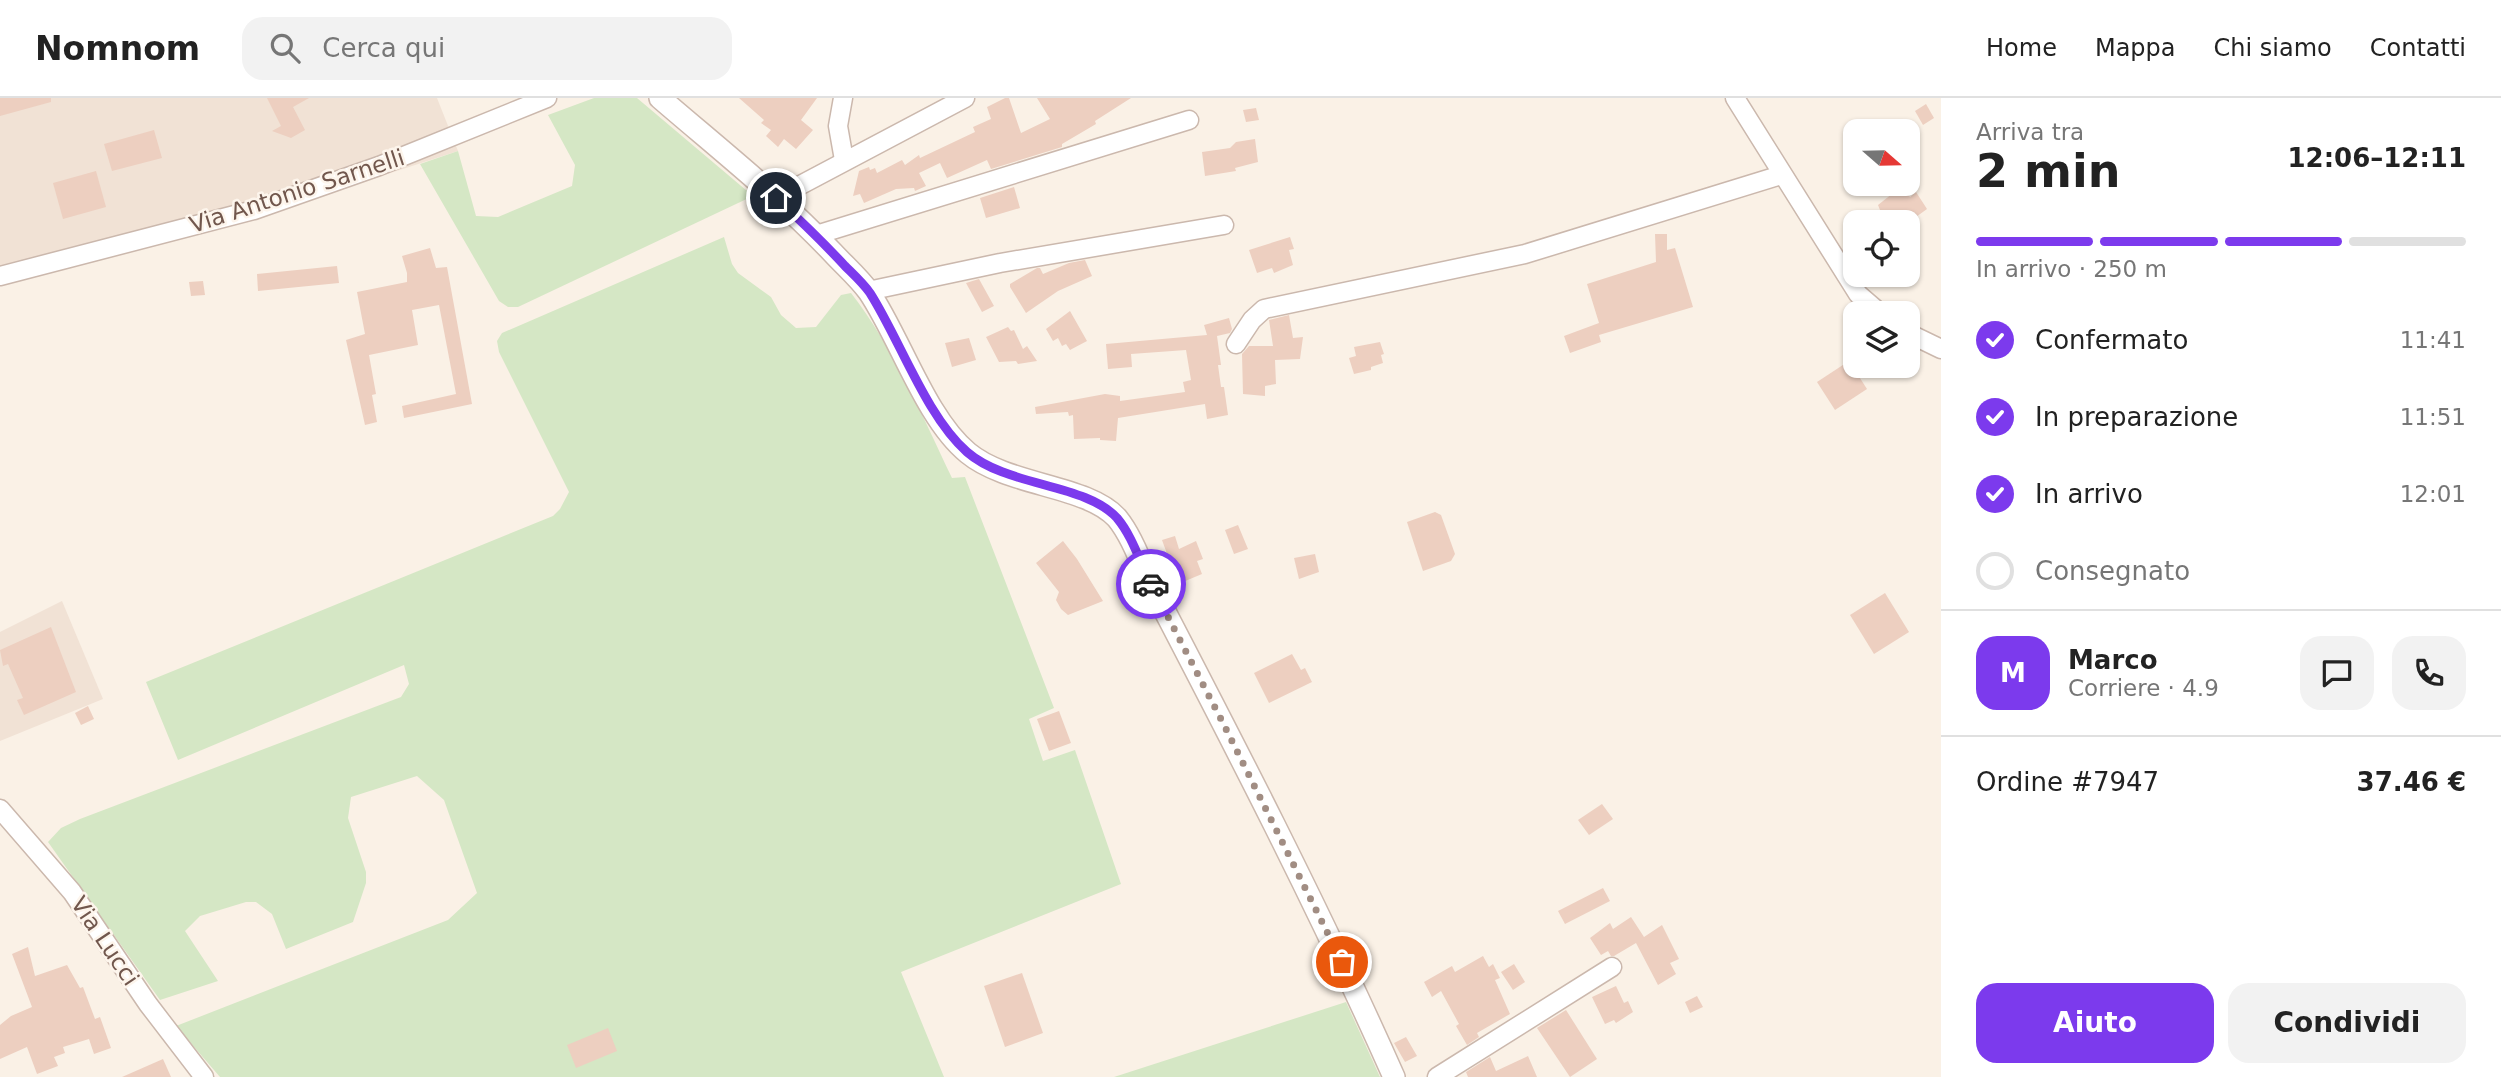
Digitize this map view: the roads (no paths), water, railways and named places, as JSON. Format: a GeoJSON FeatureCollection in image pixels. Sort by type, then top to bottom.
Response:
{"type":"FeatureCollection","features":[{"type":"Feature","properties":{"kind":"street","name":"Via Antonio Sarnelli"},"geometry":{"type":"LineString","coordinates":[[0,276],[254,210],[379,166],[547,98]]}},
{"type":"Feature","properties":{"kind":"street"},"geometry":{"type":"LineString","coordinates":[[660,98],[816,235],[868,291],[949,434],[968,454],[992,469],[1082,497],[1117,519],[1137,552],[1146,575],[1305,887],[1394,1077]]}},
{"type":"Feature","properties":{"kind":"street"},"geometry":{"type":"LineString","coordinates":[[843,98],[838,126],[844,160]]}},
{"type":"Feature","properties":{"kind":"street"},"geometry":{"type":"LineString","coordinates":[[776,198],[965,98]]}},
{"type":"Feature","properties":{"kind":"street"},"geometry":{"type":"LineString","coordinates":[[1735,98],[1858,294],[1866,301]]}},
{"type":"Feature","properties":{"kind":"street"},"geometry":{"type":"LineString","coordinates":[[816,235],[1189,120]]}},
{"type":"Feature","properties":{"kind":"street"},"geometry":{"type":"LineString","coordinates":[[1236,344],[1252,320],[1264,309],[1525,254],[1782,174]]}},
{"type":"Feature","properties":{"kind":"street"},"geometry":{"type":"LineString","coordinates":[[868,291],[1000,263],[1224,225]]}},
{"type":"Feature","properties":{"kind":"street"},"geometry":{"type":"LineString","coordinates":[[1920,339],[1941,349]]}},
{"type":"Feature","properties":{"kind":"street","name":"Via Lucci"},"geometry":{"type":"LineString","coordinates":[[0,809],[72,892],[148,1004],[204,1077]]}},
{"type":"Feature","properties":{"kind":"street"},"geometry":{"type":"LineString","coordinates":[[1437,1077],[1612,967]]}}]}
